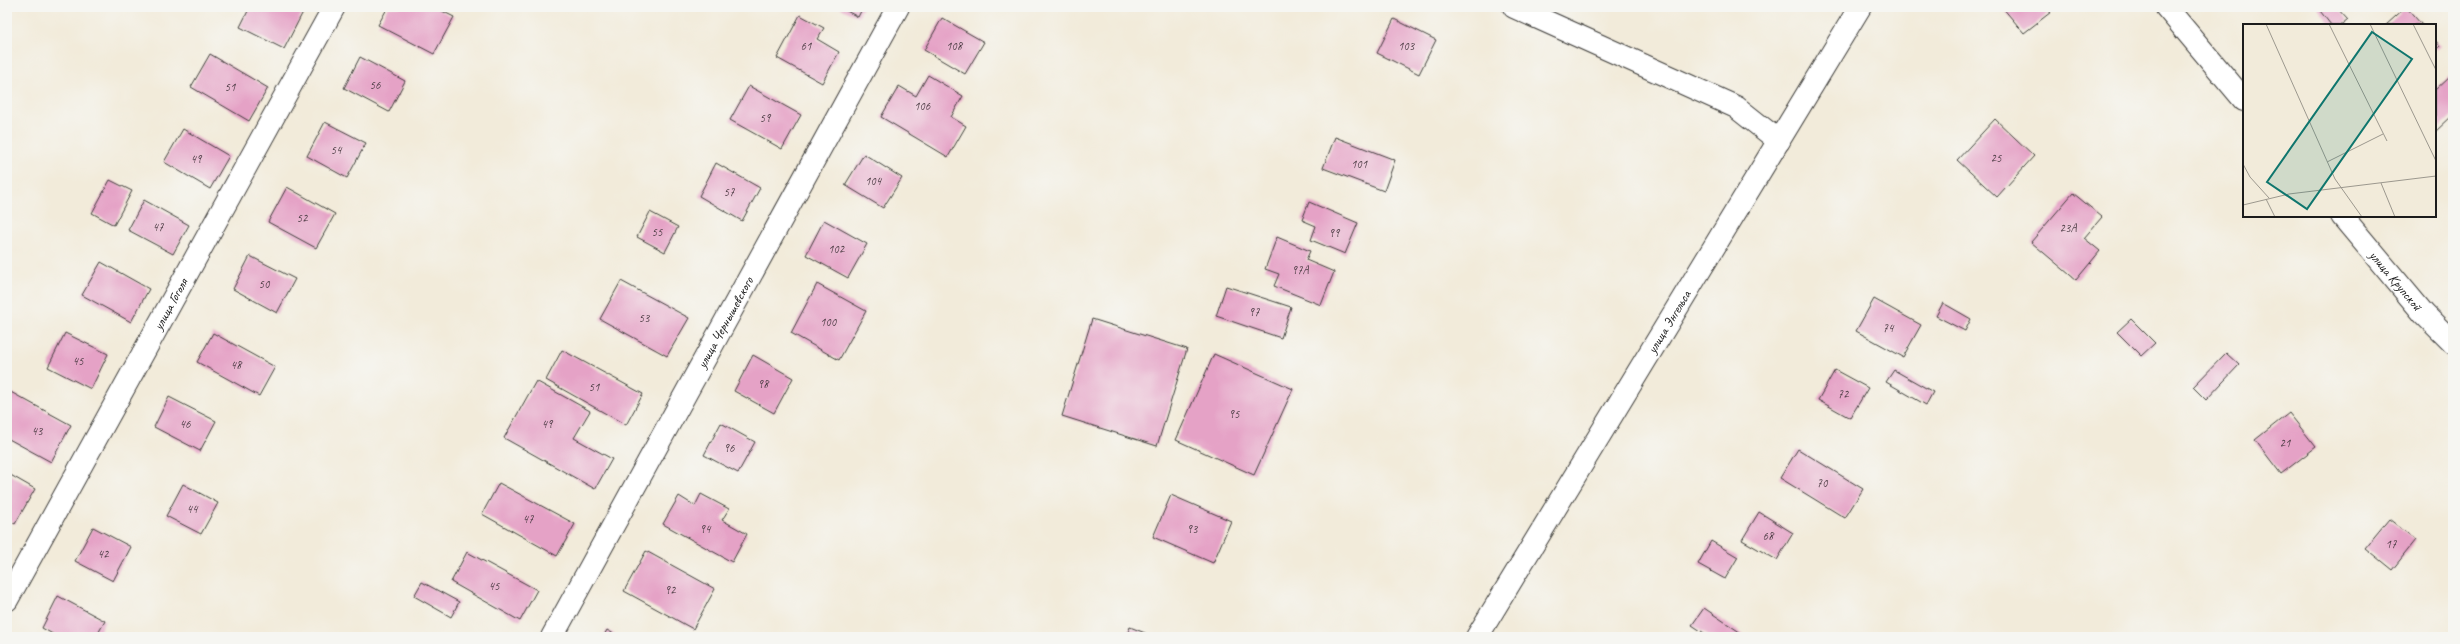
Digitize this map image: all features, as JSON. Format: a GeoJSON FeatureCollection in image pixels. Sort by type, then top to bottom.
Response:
{"type":"FeatureCollection","features":[{"type":"Feature","properties":{"kind":"street","name":"улица Гоголя"},"geometry":{"type":"LineString","coordinates":[[7,600],[334,7]]}},
{"type":"Feature","properties":{"kind":"street","name":"улица Чернышевского"},"geometry":{"type":"LineString","coordinates":[[552,637],[898,7]]}},
{"type":"Feature","properties":{"kind":"street"},"geometry":{"type":"LineString","coordinates":[[1514,7],[1736,107],[1779,141]]}},
{"type":"Feature","properties":{"kind":"street","name":"улица Энгельса"},"geometry":{"type":"LineString","coordinates":[[1477,637],[1860,7]]}},
{"type":"Feature","properties":{"kind":"street"},"geometry":{"type":"LineString","coordinates":[[2166,7],[2243,99]]}},
{"type":"Feature","properties":{"kind":"street","name":"улица Крупской"},"geometry":{"type":"LineString","coordinates":[[2343,217],[2424,314],[2453,342]]}},
{"type":"Feature","properties":{"kind":"building"},"geometry":{"type":"Polygon","coordinates":[[[250,7],[293,7],[303,12],[284,49],[240,27],[250,7]]]}},
{"type":"Feature","properties":{"kind":"building"},"geometry":{"type":"Polygon","coordinates":[[[388,7],[434,7],[454,17],[434,54],[378,25],[388,7]]]}},
{"type":"Feature","properties":{"kind":"building"},"geometry":{"type":"Polygon","coordinates":[[[839,7],[863,7],[858,17],[839,7]]]}},
{"type":"Feature","properties":{"kind":"building"},"geometry":{"type":"Polygon","coordinates":[[[2002,7],[2047,7],[2051,12],[2024,33],[2002,7]]]}},
{"type":"Feature","properties":{"kind":"building"},"geometry":{"type":"Polygon","coordinates":[[[2317,7],[2336,7],[2348,20],[2343,24],[2330,24],[2317,7]]]}},
{"type":"Feature","properties":{"kind":"building"},"geometry":{"type":"Polygon","coordinates":[[[2406,7],[2421,24],[2387,24],[2406,7]]]}},
{"type":"Feature","properties":{"kind":"building"},"geometry":{"type":"Polygon","coordinates":[[[800,15],[824,28],[817,39],[839,52],[822,83],[777,58],[800,15]]]}},
{"type":"Feature","properties":{"kind":"building"},"geometry":{"type":"Polygon","coordinates":[[[942,18],[984,42],[965,74],[924,50],[942,18]]]}},
{"type":"Feature","properties":{"kind":"building"},"geometry":{"type":"Polygon","coordinates":[[[1394,19],[1436,40],[1419,74],[1377,53],[1394,19]]]}},
{"type":"Feature","properties":{"kind":"building"},"geometry":{"type":"Polygon","coordinates":[[[2436,41],[2440,46],[2436,49],[2436,41]]]}},
{"type":"Feature","properties":{"kind":"building"},"geometry":{"type":"Polygon","coordinates":[[[210,54],[268,88],[249,121],[191,87],[210,54]]]}},
{"type":"Feature","properties":{"kind":"building"},"geometry":{"type":"Polygon","coordinates":[[[360,57],[405,81],[389,112],[344,88],[360,57]]]}},
{"type":"Feature","properties":{"kind":"building"},"geometry":{"type":"Polygon","coordinates":[[[928,75],[963,96],[951,117],[966,126],[948,157],[881,117],[899,86],[916,96],[928,75]]]}},
{"type":"Feature","properties":{"kind":"building"},"geometry":{"type":"Polygon","coordinates":[[[2451,75],[2453,78],[2453,115],[2436,131],[2436,89],[2451,75]]]}},
{"type":"Feature","properties":{"kind":"building"},"geometry":{"type":"Polygon","coordinates":[[[749,86],[801,115],[782,149],[730,120],[749,86]]]}},
{"type":"Feature","properties":{"kind":"building"},"geometry":{"type":"Polygon","coordinates":[[[1995,119],[2034,156],[1997,197],[1957,160],[1995,119]]]}},
{"type":"Feature","properties":{"kind":"building"},"geometry":{"type":"Polygon","coordinates":[[[325,122],[366,143],[347,178],[307,156],[325,122]]]}},
{"type":"Feature","properties":{"kind":"building"},"geometry":{"type":"Polygon","coordinates":[[[183,129],[229,156],[210,189],[164,162],[183,129]]]}},
{"type":"Feature","properties":{"kind":"building"},"geometry":{"type":"Polygon","coordinates":[[[1335,137],[1395,160],[1384,191],[1323,168],[1335,137]]]}},
{"type":"Feature","properties":{"kind":"building"},"geometry":{"type":"Polygon","coordinates":[[[864,154],[902,178],[883,208],[845,185],[864,154]]]}},
{"type":"Feature","properties":{"kind":"building"},"geometry":{"type":"Polygon","coordinates":[[[716,163],[760,188],[742,221],[699,196],[716,163]]]}},
{"type":"Feature","properties":{"kind":"building"},"geometry":{"type":"Polygon","coordinates":[[[110,180],[132,191],[114,225],[92,213],[110,180]]]}},
{"type":"Feature","properties":{"kind":"building"},"geometry":{"type":"Polygon","coordinates":[[[287,187],[335,214],[316,248],[268,222],[287,187]]]}},
{"type":"Feature","properties":{"kind":"building"},"geometry":{"type":"Polygon","coordinates":[[[2073,193],[2102,217],[2084,238],[2100,251],[2076,280],[2031,242],[2073,193]]]}},
{"type":"Feature","properties":{"kind":"building"},"geometry":{"type":"Polygon","coordinates":[[[144,200],[189,225],[173,254],[128,230],[144,200]]]}},
{"type":"Feature","properties":{"kind":"building"},"geometry":{"type":"Polygon","coordinates":[[[1309,202],[1358,223],[1345,254],[1311,240],[1316,226],[1302,220],[1309,202]]]}},
{"type":"Feature","properties":{"kind":"building"},"geometry":{"type":"Polygon","coordinates":[[[650,212],[678,227],[665,252],[637,237],[650,212]]]}},
{"type":"Feature","properties":{"kind":"building"},"geometry":{"type":"Polygon","coordinates":[[[824,220],[867,244],[848,278],[806,255],[824,220]]]}},
{"type":"Feature","properties":{"kind":"building"},"geometry":{"type":"Polygon","coordinates":[[[1277,237],[1310,251],[1306,260],[1334,272],[1321,305],[1274,286],[1279,274],[1265,269],[1277,237]]]}},
{"type":"Feature","properties":{"kind":"building"},"geometry":{"type":"Polygon","coordinates":[[[250,256],[295,279],[277,313],[233,289],[250,256]]]}},
{"type":"Feature","properties":{"kind":"building"},"geometry":{"type":"Polygon","coordinates":[[[101,262],[149,289],[131,322],[82,295],[101,262]]]}},
{"type":"Feature","properties":{"kind":"building"},"geometry":{"type":"Polygon","coordinates":[[[621,281],[689,318],[667,356],[600,319],[621,281]]]}},
{"type":"Feature","properties":{"kind":"building"},"geometry":{"type":"Polygon","coordinates":[[[817,284],[866,311],[839,360],[791,333],[817,284]]]}},
{"type":"Feature","properties":{"kind":"building"},"geometry":{"type":"Polygon","coordinates":[[[1226,286],[1291,307],[1281,338],[1216,316],[1226,286]]]}},
{"type":"Feature","properties":{"kind":"building"},"geometry":{"type":"Polygon","coordinates":[[[1874,299],[1921,325],[1903,357],[1856,331],[1874,299]]]}},
{"type":"Feature","properties":{"kind":"building"},"geometry":{"type":"Polygon","coordinates":[[[1943,303],[1971,319],[1965,331],[1936,316],[1943,303]]]}},
{"type":"Feature","properties":{"kind":"building"},"geometry":{"type":"Polygon","coordinates":[[[1092,319],[1187,349],[1157,446],[1062,416],[1092,319]]]}},
{"type":"Feature","properties":{"kind":"building"},"geometry":{"type":"Polygon","coordinates":[[[2131,319],[2155,343],[2141,356],[2117,332],[2131,319]]]}},
{"type":"Feature","properties":{"kind":"building"},"geometry":{"type":"Polygon","coordinates":[[[65,333],[108,354],[91,389],[48,367],[65,333]]]}},
{"type":"Feature","properties":{"kind":"building"},"geometry":{"type":"Polygon","coordinates":[[[213,333],[275,367],[259,396],[197,362],[213,333]]]}},
{"type":"Feature","properties":{"kind":"building"},"geometry":{"type":"Polygon","coordinates":[[[562,350],[643,394],[626,425],[546,380],[562,350]]]}},
{"type":"Feature","properties":{"kind":"building"},"geometry":{"type":"Polygon","coordinates":[[[2226,353],[2239,365],[2206,400],[2193,387],[2226,353]]]}},
{"type":"Feature","properties":{"kind":"building"},"geometry":{"type":"Polygon","coordinates":[[[1214,354],[1293,389],[1254,475],[1176,440],[1214,354]]]}},
{"type":"Feature","properties":{"kind":"building"},"geometry":{"type":"Polygon","coordinates":[[[753,355],[793,378],[774,413],[734,391],[753,355]]]}},
{"type":"Feature","properties":{"kind":"building"},"geometry":{"type":"Polygon","coordinates":[[[1835,370],[1868,388],[1850,418],[1818,400],[1835,370]]]}},
{"type":"Feature","properties":{"kind":"building"},"geometry":{"type":"Polygon","coordinates":[[[1894,370],[1933,392],[1926,405],[1886,382],[1894,370]]]}},
{"type":"Feature","properties":{"kind":"building"},"geometry":{"type":"Polygon","coordinates":[[[536,381],[590,411],[574,438],[612,459],[595,489],[504,438],[536,381]]]}},
{"type":"Feature","properties":{"kind":"building"},"geometry":{"type":"Polygon","coordinates":[[[7,390],[71,425],[51,462],[7,438],[7,390]]]}},
{"type":"Feature","properties":{"kind":"building"},"geometry":{"type":"Polygon","coordinates":[[[169,397],[216,421],[200,451],[154,427],[169,397]]]}},
{"type":"Feature","properties":{"kind":"building"},"geometry":{"type":"Polygon","coordinates":[[[2289,413],[2316,447],[2281,474],[2255,440],[2289,413]]]}},
{"type":"Feature","properties":{"kind":"building"},"geometry":{"type":"Polygon","coordinates":[[[721,423],[755,442],[738,473],[704,455],[721,423]]]}},
{"type":"Feature","properties":{"kind":"building"},"geometry":{"type":"Polygon","coordinates":[[[1798,449],[1863,489],[1845,518],[1780,478],[1798,449]]]}},
{"type":"Feature","properties":{"kind":"building"},"geometry":{"type":"Polygon","coordinates":[[[7,473],[35,489],[15,524],[7,519],[7,473]]]}},
{"type":"Feature","properties":{"kind":"building"},"geometry":{"type":"Polygon","coordinates":[[[499,483],[575,524],[557,556],[482,514],[499,483]]]}},
{"type":"Feature","properties":{"kind":"building"},"geometry":{"type":"Polygon","coordinates":[[[183,484],[218,503],[201,534],[166,516],[183,484]]]}},
{"type":"Feature","properties":{"kind":"building"},"geometry":{"type":"Polygon","coordinates":[[[701,494],[729,509],[722,520],[747,534],[732,562],[663,524],[679,496],[695,506],[701,494]]]}},
{"type":"Feature","properties":{"kind":"building"},"geometry":{"type":"Polygon","coordinates":[[[1171,495],[1231,521],[1213,563],[1153,537],[1171,495]]]}},
{"type":"Feature","properties":{"kind":"building"},"geometry":{"type":"Polygon","coordinates":[[[1759,512],[1793,533],[1777,560],[1742,540],[1759,512]]]}},
{"type":"Feature","properties":{"kind":"building"},"geometry":{"type":"Polygon","coordinates":[[[2389,519],[2416,540],[2392,570],[2365,548],[2389,519]]]}},
{"type":"Feature","properties":{"kind":"building"},"geometry":{"type":"Polygon","coordinates":[[[93,527],[131,547],[113,581],[75,561],[93,527]]]}},
{"type":"Feature","properties":{"kind":"building"},"geometry":{"type":"Polygon","coordinates":[[[1711,541],[1738,557],[1725,579],[1698,564],[1711,541]]]}},
{"type":"Feature","properties":{"kind":"building"},"geometry":{"type":"Polygon","coordinates":[[[646,551],[715,589],[693,629],[624,591],[646,551]]]}},
{"type":"Feature","properties":{"kind":"building"},"geometry":{"type":"Polygon","coordinates":[[[467,552],[537,590],[520,621],[451,582],[467,552]]]}},
{"type":"Feature","properties":{"kind":"building"},"geometry":{"type":"Polygon","coordinates":[[[422,582],[459,602],[451,617],[414,596],[422,582]]]}},
{"type":"Feature","properties":{"kind":"building"},"geometry":{"type":"Polygon","coordinates":[[[58,596],[105,621],[96,637],[58,637],[42,628],[58,596]]]}},
{"type":"Feature","properties":{"kind":"building"},"geometry":{"type":"Polygon","coordinates":[[[1704,608],[1747,637],[1710,637],[1692,625],[1704,608]]]}},
{"type":"Feature","properties":{"kind":"building"},"geometry":{"type":"Polygon","coordinates":[[[1130,627],[1155,637],[1126,637],[1130,627]]]}},
{"type":"Feature","properties":{"kind":"building"},"geometry":{"type":"Polygon","coordinates":[[[607,630],[619,637],[603,637],[607,630]]]}}]}
